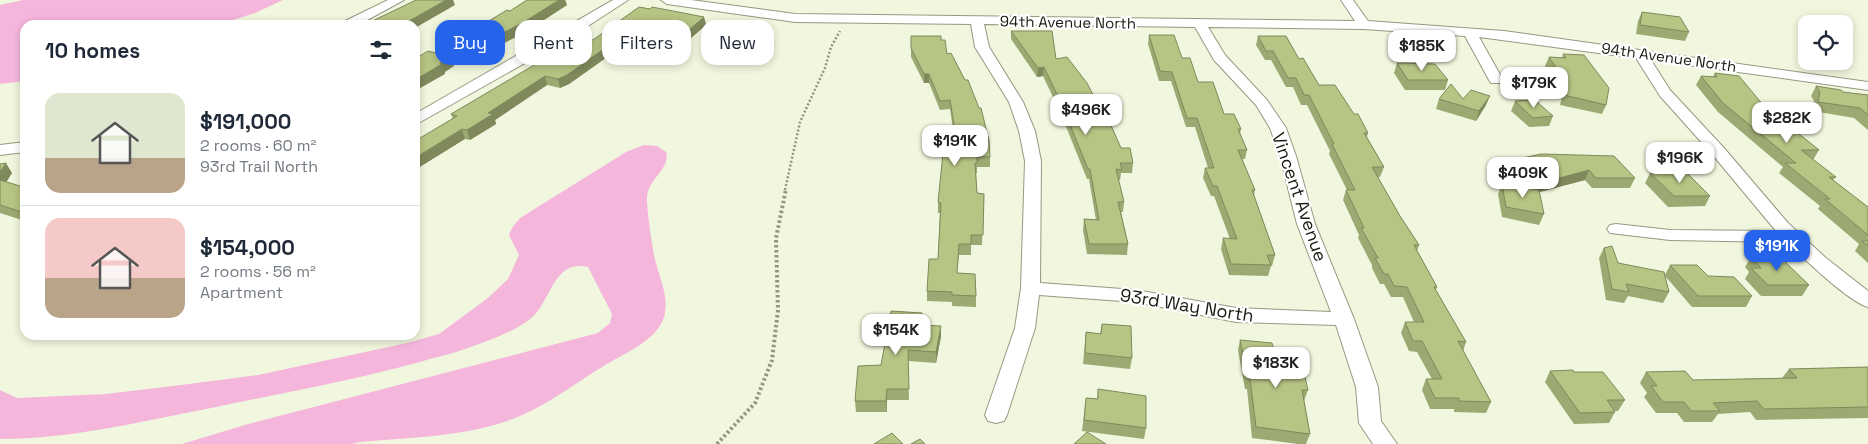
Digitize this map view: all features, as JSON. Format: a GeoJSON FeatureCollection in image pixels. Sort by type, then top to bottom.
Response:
{"type":"FeatureCollection","features":[{"type":"Feature","properties":{"kind":"street"},"geometry":{"type":"LineString","coordinates":[[358,20],[398,0]]}},
{"type":"Feature","properties":{"kind":"street"},"geometry":{"type":"LineString","coordinates":[[420,117],[622,0]]}},
{"type":"Feature","properties":{"kind":"street","name":"94th Avenue North"},"geometry":{"type":"LineString","coordinates":[[667,0],[747,13],[795,18],[1364,25],[1469,31],[1640,53],[1868,86]]}},
{"type":"Feature","properties":{"kind":"street"},"geometry":{"type":"LineString","coordinates":[[1347,0],[1364,25]]}},
{"type":"Feature","properties":{"kind":"street"},"geometry":{"type":"LineString","coordinates":[[976,21],[982,47],[1016,102],[1027,130],[1033,161],[1030,288],[1025,328],[996,415]]}},
{"type":"Feature","properties":{"kind":"street","name":"Vincent Avenue"},"geometry":{"type":"LineString","coordinates":[[1199,23],[1219,57],[1262,103],[1278,128],[1288,156],[1306,224],[1344,319],[1367,387],[1370,422],[1386,444]]}},
{"type":"Feature","properties":{"kind":"street"},"geometry":{"type":"LineString","coordinates":[[1469,31],[1496,80]]}},
{"type":"Feature","properties":{"kind":"street"},"geometry":{"type":"LineString","coordinates":[[1640,53],[1657,85],[1673,105],[1720,153],[1792,237],[1846,285],[1868,301]]}},
{"type":"Feature","properties":{"kind":"street"},"geometry":{"type":"LineString","coordinates":[[0,150],[20,148]]}},
{"type":"Feature","properties":{"kind":"street"},"geometry":{"type":"LineString","coordinates":[[1616,229],[1670,236],[1792,237]]}},
{"type":"Feature","properties":{"kind":"street","name":"93rd Way North"},"geometry":{"type":"LineString","coordinates":[[1030,288],[1136,296],[1236,315],[1344,319]]}},
{"type":"Feature","properties":{"kind":"path"},"geometry":{"type":"LineString","coordinates":[[717,444],[755,403],[772,360],[778,310],[776,238],[787,182],[800,122],[812,93],[821,78],[831,47],[842,29],[842,24]]}},
{"type":"Feature","properties":{"kind":"shaded area"},"geometry":{"type":"Polygon","coordinates":[[[23,0],[283,0],[255,13],[233,20],[20,20],[20,82],[0,84],[0,5],[23,0]]]}},
{"type":"Feature","properties":{"kind":"shaded area"},"geometry":{"type":"Polygon","coordinates":[[[644,145],[657,146],[666,152],[667,159],[665,165],[653,181],[647,194],[654,255],[665,293],[664,317],[655,332],[640,345],[531,411],[501,423],[461,432],[352,444],[182,444],[248,424],[598,333],[610,323],[612,314],[588,267],[576,266],[566,270],[559,276],[535,315],[526,322],[498,337],[456,352],[346,380],[139,423],[55,436],[0,439],[0,390],[17,398],[106,394],[189,384],[258,375],[407,343],[439,334],[488,298],[508,279],[519,255],[509,235],[520,218],[626,152],[644,145]]]}},
{"type":"Feature","properties":{"kind":"building"},"geometry":{"type":"Polygon","coordinates":[[[416,0],[446,0],[411,20],[374,20],[416,0]]]}},
{"type":"Feature","properties":{"kind":"building"},"geometry":{"type":"Polygon","coordinates":[[[527,0],[559,0],[527,20],[515,20],[515,27],[505,32],[505,20],[490,20],[507,10],[510,11],[527,0]]]}},
{"type":"Feature","properties":{"kind":"building"},"geometry":{"type":"Polygon","coordinates":[[[639,7],[650,9],[652,7],[704,17],[691,28],[691,20],[621,20],[639,7]]]}},
{"type":"Feature","properties":{"kind":"building"},"geometry":{"type":"Polygon","coordinates":[[[1642,12],[1680,17],[1689,32],[1640,25],[1642,12]]]}},
{"type":"Feature","properties":{"kind":"building"},"geometry":{"type":"Polygon","coordinates":[[[1011,31],[1052,31],[1056,59],[1067,57],[1087,83],[1103,114],[1106,114],[1121,148],[1130,148],[1133,163],[1120,163],[1122,170],[1116,169],[1124,202],[1118,202],[1128,244],[1089,244],[1084,219],[1099,220],[1090,169],[1088,169],[1044,67],[1038,68],[1011,31]]]}},
{"type":"Feature","properties":{"kind":"building"},"geometry":{"type":"Polygon","coordinates":[[[602,34],[602,50],[592,57],[592,40],[602,34]]]}},
{"type":"Feature","properties":{"kind":"building"},"geometry":{"type":"Polygon","coordinates":[[[1149,35],[1174,35],[1182,58],[1190,58],[1198,82],[1213,82],[1224,114],[1234,114],[1247,150],[1238,150],[1255,190],[1252,190],[1275,255],[1267,255],[1271,265],[1231,264],[1223,238],[1237,239],[1217,186],[1213,186],[1205,168],[1214,168],[1197,118],[1187,118],[1172,72],[1160,71],[1149,35]]]}},
{"type":"Feature","properties":{"kind":"building"},"geometry":{"type":"Polygon","coordinates":[[[911,36],[941,36],[941,40],[945,40],[947,54],[951,53],[965,80],[968,80],[979,108],[981,108],[989,141],[990,157],[977,157],[977,163],[975,163],[977,193],[984,194],[983,235],[971,235],[971,244],[959,244],[957,273],[975,274],[976,296],[952,295],[952,292],[927,291],[929,259],[938,259],[941,203],[938,202],[943,153],[947,153],[947,143],[957,143],[950,100],[940,101],[929,74],[924,74],[911,48],[911,36]]]}},
{"type":"Feature","properties":{"kind":"building"},"geometry":{"type":"Polygon","coordinates":[[[1258,36],[1286,36],[1299,59],[1303,58],[1319,85],[1335,85],[1354,114],[1358,114],[1368,133],[1364,133],[1384,167],[1372,167],[1419,245],[1414,245],[1437,287],[1434,287],[1466,342],[1458,341],[1491,402],[1459,401],[1459,398],[1435,398],[1426,379],[1442,379],[1422,341],[1413,341],[1405,322],[1424,322],[1407,287],[1394,286],[1388,274],[1384,274],[1375,258],[1378,258],[1361,228],[1364,228],[1346,190],[1355,190],[1309,95],[1304,95],[1296,78],[1288,78],[1273,51],[1266,51],[1258,36]]]}},
{"type":"Feature","properties":{"kind":"building"},"geometry":{"type":"Polygon","coordinates":[[[428,51],[435,53],[435,65],[440,65],[420,77],[420,56],[428,51]]]}},
{"type":"Feature","properties":{"kind":"building"},"geometry":{"type":"Polygon","coordinates":[[[1563,54],[1584,55],[1609,88],[1606,105],[1564,95],[1567,84],[1549,57],[1566,58],[1563,54]]]}},
{"type":"Feature","properties":{"kind":"building"},"geometry":{"type":"Polygon","coordinates":[[[1397,63],[1435,64],[1448,80],[1408,80],[1397,63]]]}},
{"type":"Feature","properties":{"kind":"building"},"geometry":{"type":"Polygon","coordinates":[[[534,65],[581,65],[558,79],[545,76],[488,113],[493,114],[467,130],[462,129],[420,155],[420,138],[457,116],[451,114],[534,65]]]}},
{"type":"Feature","properties":{"kind":"building"},"geometry":{"type":"Polygon","coordinates":[[[1715,73],[1739,76],[1764,106],[1819,150],[1801,150],[1836,177],[1829,177],[1868,207],[1868,235],[1825,199],[1830,199],[1785,163],[1796,163],[1723,103],[1701,76],[1717,77],[1715,73]]]}},
{"type":"Feature","properties":{"kind":"building"},"geometry":{"type":"Polygon","coordinates":[[[1451,84],[1463,99],[1471,90],[1490,96],[1479,111],[1439,99],[1451,84]]]}},
{"type":"Feature","properties":{"kind":"building"},"geometry":{"type":"Polygon","coordinates":[[[1816,86],[1868,95],[1868,115],[1860,108],[1818,102],[1820,92],[1816,86]]]}},
{"type":"Feature","properties":{"kind":"building"},"geometry":{"type":"Polygon","coordinates":[[[1535,100],[1553,116],[1533,118],[1515,101],[1535,100]]]}},
{"type":"Feature","properties":{"kind":"building"},"geometry":{"type":"Polygon","coordinates":[[[1541,154],[1614,156],[1635,178],[1596,178],[1589,170],[1541,183],[1509,161],[1541,154]]]}},
{"type":"Feature","properties":{"kind":"building"},"geometry":{"type":"Polygon","coordinates":[[[6,163],[0,172],[0,164],[6,163]]]}},
{"type":"Feature","properties":{"kind":"building"},"geometry":{"type":"Polygon","coordinates":[[[1686,172],[1710,196],[1674,196],[1650,173],[1686,172]]]}},
{"type":"Feature","properties":{"kind":"building"},"geometry":{"type":"Polygon","coordinates":[[[0,180],[20,186],[20,211],[0,205],[0,180]]]}},
{"type":"Feature","properties":{"kind":"building"},"geometry":{"type":"Polygon","coordinates":[[[1502,184],[1539,190],[1544,214],[1506,207],[1502,184]]]}},
{"type":"Feature","properties":{"kind":"building"},"geometry":{"type":"Polygon","coordinates":[[[1612,246],[1618,263],[1664,272],[1669,292],[1626,284],[1629,292],[1612,289],[1604,248],[1612,246]]]}},
{"type":"Feature","properties":{"kind":"building"},"geometry":{"type":"Polygon","coordinates":[[[1751,257],[1780,257],[1809,285],[1768,285],[1751,268],[1761,268],[1751,257]]]}},
{"type":"Feature","properties":{"kind":"building"},"geometry":{"type":"Polygon","coordinates":[[[1670,265],[1697,265],[1708,276],[1734,277],[1752,296],[1698,296],[1670,265]]]}},
{"type":"Feature","properties":{"kind":"building"},"geometry":{"type":"Polygon","coordinates":[[[891,311],[922,313],[920,325],[941,326],[936,352],[908,350],[909,389],[887,389],[886,401],[855,401],[858,366],[881,365],[891,311]]]}},
{"type":"Feature","properties":{"kind":"building"},"geometry":{"type":"Polygon","coordinates":[[[1102,324],[1131,326],[1132,358],[1085,353],[1086,332],[1101,334],[1102,324]]]}},
{"type":"Feature","properties":{"kind":"building"},"geometry":{"type":"Polygon","coordinates":[[[1240,340],[1272,343],[1277,362],[1302,364],[1308,390],[1302,390],[1310,434],[1256,427],[1250,378],[1248,378],[1240,340]]]}},
{"type":"Feature","properties":{"kind":"building"},"geometry":{"type":"Polygon","coordinates":[[[1868,367],[1868,407],[1764,409],[1757,401],[1713,403],[1720,411],[1691,411],[1684,402],[1663,402],[1651,386],[1657,386],[1646,372],[1685,371],[1693,380],[1797,378],[1789,369],[1868,367]]]}},
{"type":"Feature","properties":{"kind":"building"},"geometry":{"type":"Polygon","coordinates":[[[1573,370],[1574,372],[1603,372],[1625,400],[1607,400],[1615,412],[1580,413],[1550,371],[1573,370]]]}},
{"type":"Feature","properties":{"kind":"building"},"geometry":{"type":"Polygon","coordinates":[[[1098,389],[1146,396],[1146,428],[1084,420],[1086,398],[1098,399],[1098,389]]]}},
{"type":"Feature","properties":{"kind":"building"},"geometry":{"type":"Polygon","coordinates":[[[1087,432],[1106,444],[1074,444],[1087,432]]]}},
{"type":"Feature","properties":{"kind":"building"},"geometry":{"type":"Polygon","coordinates":[[[892,433],[903,444],[874,444],[892,433]]]}},
{"type":"Feature","properties":{"kind":"building"},"geometry":{"type":"Polygon","coordinates":[[[920,439],[925,444],[911,444],[920,439]]]}}]}
